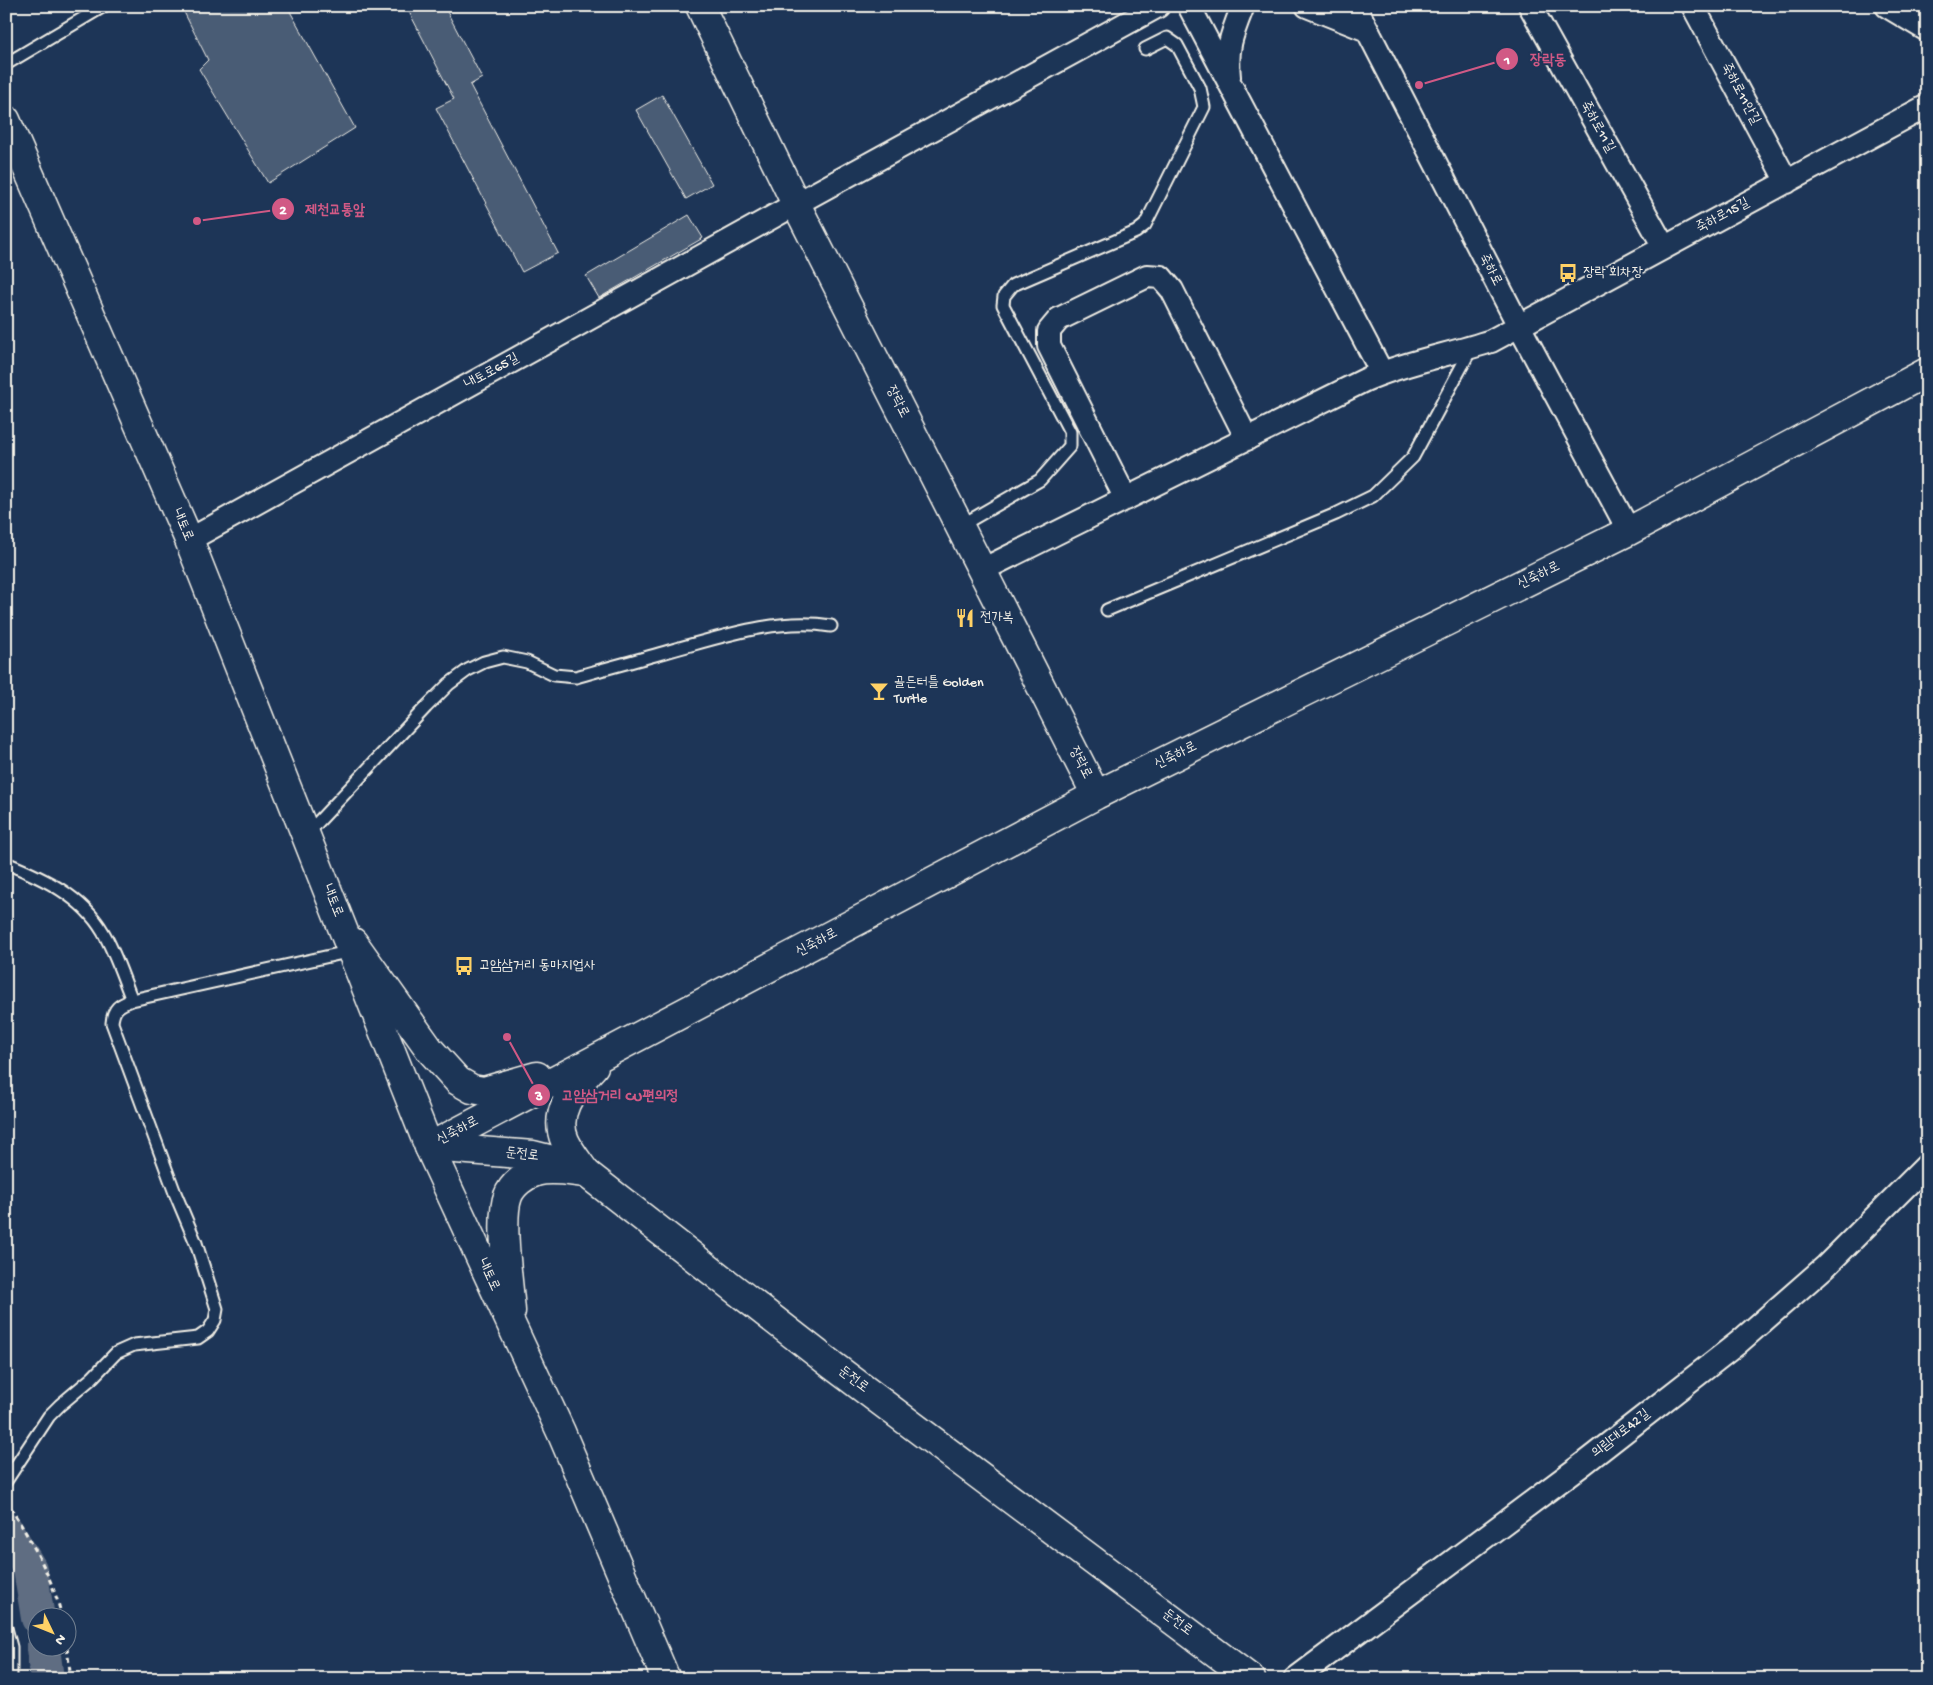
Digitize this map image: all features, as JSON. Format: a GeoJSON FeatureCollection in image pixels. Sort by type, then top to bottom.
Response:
{"type":"FeatureCollection","features":[{"type":"Feature","properties":{"kind":"street","name":"장락로"},"geometry":{"type":"LineString","coordinates":[[700,6],[796,204],[1096,795]]}},
{"type":"Feature","properties":{"kind":"street","name":"내토로65길"},"geometry":{"type":"LineString","coordinates":[[189,540],[1158,6]]}},
{"type":"Feature","properties":{"kind":"street"},"geometry":{"type":"LineString","coordinates":[[1189,6],[1382,373]]}},
{"type":"Feature","properties":{"kind":"street"},"geometry":{"type":"LineString","coordinates":[[1229,82],[1227,57],[1232,34],[1243,6]]}},
{"type":"Feature","properties":{"kind":"street"},"geometry":{"type":"LineString","coordinates":[[1307,6],[1367,30]]}},
{"type":"Feature","properties":{"kind":"street","name":"죽하로"},"geometry":{"type":"LineString","coordinates":[[1355,6],[1519,326],[1629,532]]}},
{"type":"Feature","properties":{"kind":"street","name":"죽하로11길"},"geometry":{"type":"LineString","coordinates":[[1530,6],[1664,247]]}},
{"type":"Feature","properties":{"kind":"street","name":"죽하로11안길"},"geometry":{"type":"LineString","coordinates":[[1693,6],[1787,182]]}},
{"type":"Feature","properties":{"kind":"street"},"geometry":{"type":"LineString","coordinates":[[1887,6],[1927,30]]}},
{"type":"Feature","properties":{"kind":"street","name":"죽하로15길"},"geometry":{"type":"LineString","coordinates":[[982,570],[1392,368],[1491,341],[1927,106]]}},
{"type":"Feature","properties":{"kind":"street","name":"내토로"},"geometry":{"type":"LineString","coordinates":[[6,120],[189,540],[429,1147],[564,1441],[666,1679]]}},
{"type":"Feature","properties":{"kind":"street"},"geometry":{"type":"LineString","coordinates":[[1126,499],[1049,346],[1049,331],[1059,319],[1147,276],[1161,277],[1172,290],[1247,439]]}},
{"type":"Feature","properties":{"kind":"street","name":"신죽하로"},"geometry":{"type":"LineString","coordinates":[[429,1147],[1096,795],[1629,532],[1927,372]]}},
{"type":"Feature","properties":{"kind":"street"},"geometry":{"type":"LineString","coordinates":[[347,939],[430,1050],[458,1081],[472,1089],[484,1091],[498,1088],[604,1055]]}},
{"type":"Feature","properties":{"kind":"street"},"geometry":{"type":"LineString","coordinates":[[586,1173],[566,1142],[561,1130],[560,1119],[564,1105],[572,1092],[604,1055]]}},
{"type":"Feature","properties":{"kind":"street","name":"둔전로"},"geometry":{"type":"LineString","coordinates":[[429,1147],[533,1155],[557,1161],[586,1173],[832,1365],[1251,1679]]}},
{"type":"Feature","properties":{"kind":"street","name":"의림대로42길"},"geometry":{"type":"LineString","coordinates":[[1295,1679],[1575,1470],[1738,1343],[1826,1266],[1927,1166]]}},
{"type":"Feature","properties":{"kind":"street"},"geometry":{"type":"LineString","coordinates":[[513,1328],[504,1214],[508,1195],[526,1176],[538,1171],[553,1170],[586,1173]]}},
{"type":"Feature","properties":{"kind":"lane"},"geometry":{"type":"LineString","coordinates":[[6,64],[104,6]]}},
{"type":"Feature","properties":{"kind":"lane"},"geometry":{"type":"LineString","coordinates":[[960,526],[1040,480],[1070,446],[1070,432],[1002,305],[1004,296],[1013,286],[1136,232],[1146,225],[1204,107],[1200,88],[1177,45],[1168,38],[1145,49]]}},
{"type":"Feature","properties":{"kind":"lane"},"geometry":{"type":"LineString","coordinates":[[1107,610],[1336,514],[1373,496],[1413,457],[1472,347]]}},
{"type":"Feature","properties":{"kind":"lane"},"geometry":{"type":"LineString","coordinates":[[306,835],[426,707],[456,679],[484,662],[503,656],[527,662],[554,675],[576,676],[725,636],[788,625],[819,624],[832,626]]}},
{"type":"Feature","properties":{"kind":"lane"},"geometry":{"type":"LineString","coordinates":[[6,863],[39,878],[67,894],[87,912],[103,932],[132,1000]]}},
{"type":"Feature","properties":{"kind":"lane"},"geometry":{"type":"LineString","coordinates":[[6,1481],[49,1416],[92,1378],[116,1352],[134,1345],[198,1338],[208,1331],[215,1320],[217,1309],[196,1243],[175,1193],[112,1022],[113,1013],[118,1005],[347,939]]}},
{"type":"Feature","properties":{"kind":"lane"},"geometry":{"type":"LineString","coordinates":[[6,1628],[11,1647],[11,1679]]}},
{"type":"Feature","properties":{"kind":"path"},"geometry":{"type":"LineString","coordinates":[[6,1500],[48,1576],[59,1608]]}},
{"type":"Feature","properties":{"kind":"path"},"geometry":{"type":"LineString","coordinates":[[68,1658],[71,1679]]}},
{"type":"Feature","properties":{"kind":"building"},"geometry":{"type":"Polygon","coordinates":[[[181,6],[287,6],[355,128],[268,183],[199,69],[208,60],[181,6]]]}},
{"type":"Feature","properties":{"kind":"building"},"geometry":{"type":"Polygon","coordinates":[[[406,6],[444,6],[482,78],[470,85],[558,253],[522,272],[436,108],[454,99],[406,6]]]}},
{"type":"Feature","properties":{"kind":"building"},"geometry":{"type":"Polygon","coordinates":[[[662,95],[712,184],[686,199],[636,110],[662,95]]]}},
{"type":"Feature","properties":{"kind":"building"},"geometry":{"type":"Polygon","coordinates":[[[689,215],[703,238],[599,298],[586,276],[689,215]]]}},
{"type":"Feature","properties":{"kind":"waterway"},"geometry":{"type":"LineString","coordinates":[[6,1530],[30,1569],[36,1608]]}},
{"type":"Feature","properties":{"kind":"waterway"},"geometry":{"type":"LineString","coordinates":[[44,1658],[47,1679]]}},
{"type":"Feature","properties":{"kind":"place","name":"장락동"},"geometry":{"type":"Point","coordinates":[1419,85]}},
{"type":"Feature","properties":{"kind":"place","name":"제천교통앞"},"geometry":{"type":"Point","coordinates":[197,221]}},
{"type":"Feature","properties":{"kind":"place","name":"장락 회차장"},"geometry":{"type":"Point","coordinates":[1568,273]}},
{"type":"Feature","properties":{"kind":"place","name":"전가복"},"geometry":{"type":"Point","coordinates":[965,618]}},
{"type":"Feature","properties":{"kind":"place","name":"골든터틀 Golden Turtle"},"geometry":{"type":"Point","coordinates":[879,691]}},
{"type":"Feature","properties":{"kind":"place","name":"고암삼거리 동마지업사"},"geometry":{"type":"Point","coordinates":[464,966]}},
{"type":"Feature","properties":{"kind":"place","name":"고암삼거리 CU편의정"},"geometry":{"type":"Point","coordinates":[507,1037]}}]}
